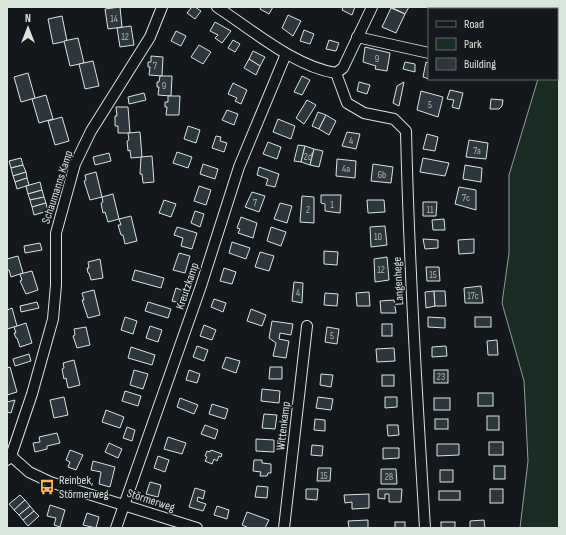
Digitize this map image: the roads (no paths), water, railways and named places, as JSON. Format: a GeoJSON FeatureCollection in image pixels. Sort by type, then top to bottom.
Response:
{"type":"FeatureCollection","features":[{"type":"Feature","properties":{"kind":"street","name":"Schaumanns Kamp"},"geometry":{"type":"LineString","coordinates":[[9,458],[32,394],[53,319],[56,285],[56,233],[75,164],[91,131],[150,37],[162,7]]}},
{"type":"Feature","properties":{"kind":"street"},"geometry":{"type":"LineString","coordinates":[[217,7],[286,54],[320,70],[336,73],[343,68],[372,7]]}},
{"type":"Feature","properties":{"kind":"street"},"geometry":{"type":"LineString","coordinates":[[357,37],[428,53]]}},
{"type":"Feature","properties":{"kind":"street","name":"Kreutzkamp"},"geometry":{"type":"LineString","coordinates":[[116,528],[201,286],[240,165],[286,54]]}},
{"type":"Feature","properties":{"kind":"street","name":"Langenhege"},"geometry":{"type":"LineString","coordinates":[[336,73],[347,103],[364,113],[394,119],[406,131],[407,200],[412,314],[425,528]]}},
{"type":"Feature","properties":{"kind":"street","name":"Wittenkamp"},"geometry":{"type":"LineString","coordinates":[[284,528],[307,326]]}},
{"type":"Feature","properties":{"kind":"street","name":"Störmerweg"},"geometry":{"type":"LineString","coordinates":[[9,458],[29,472],[50,482],[197,528]]}},
{"type":"Feature","properties":{"kind":"place","name":"Reinbek, Störmerweg"},"geometry":{"type":"Point","coordinates":[47,487]}}]}
